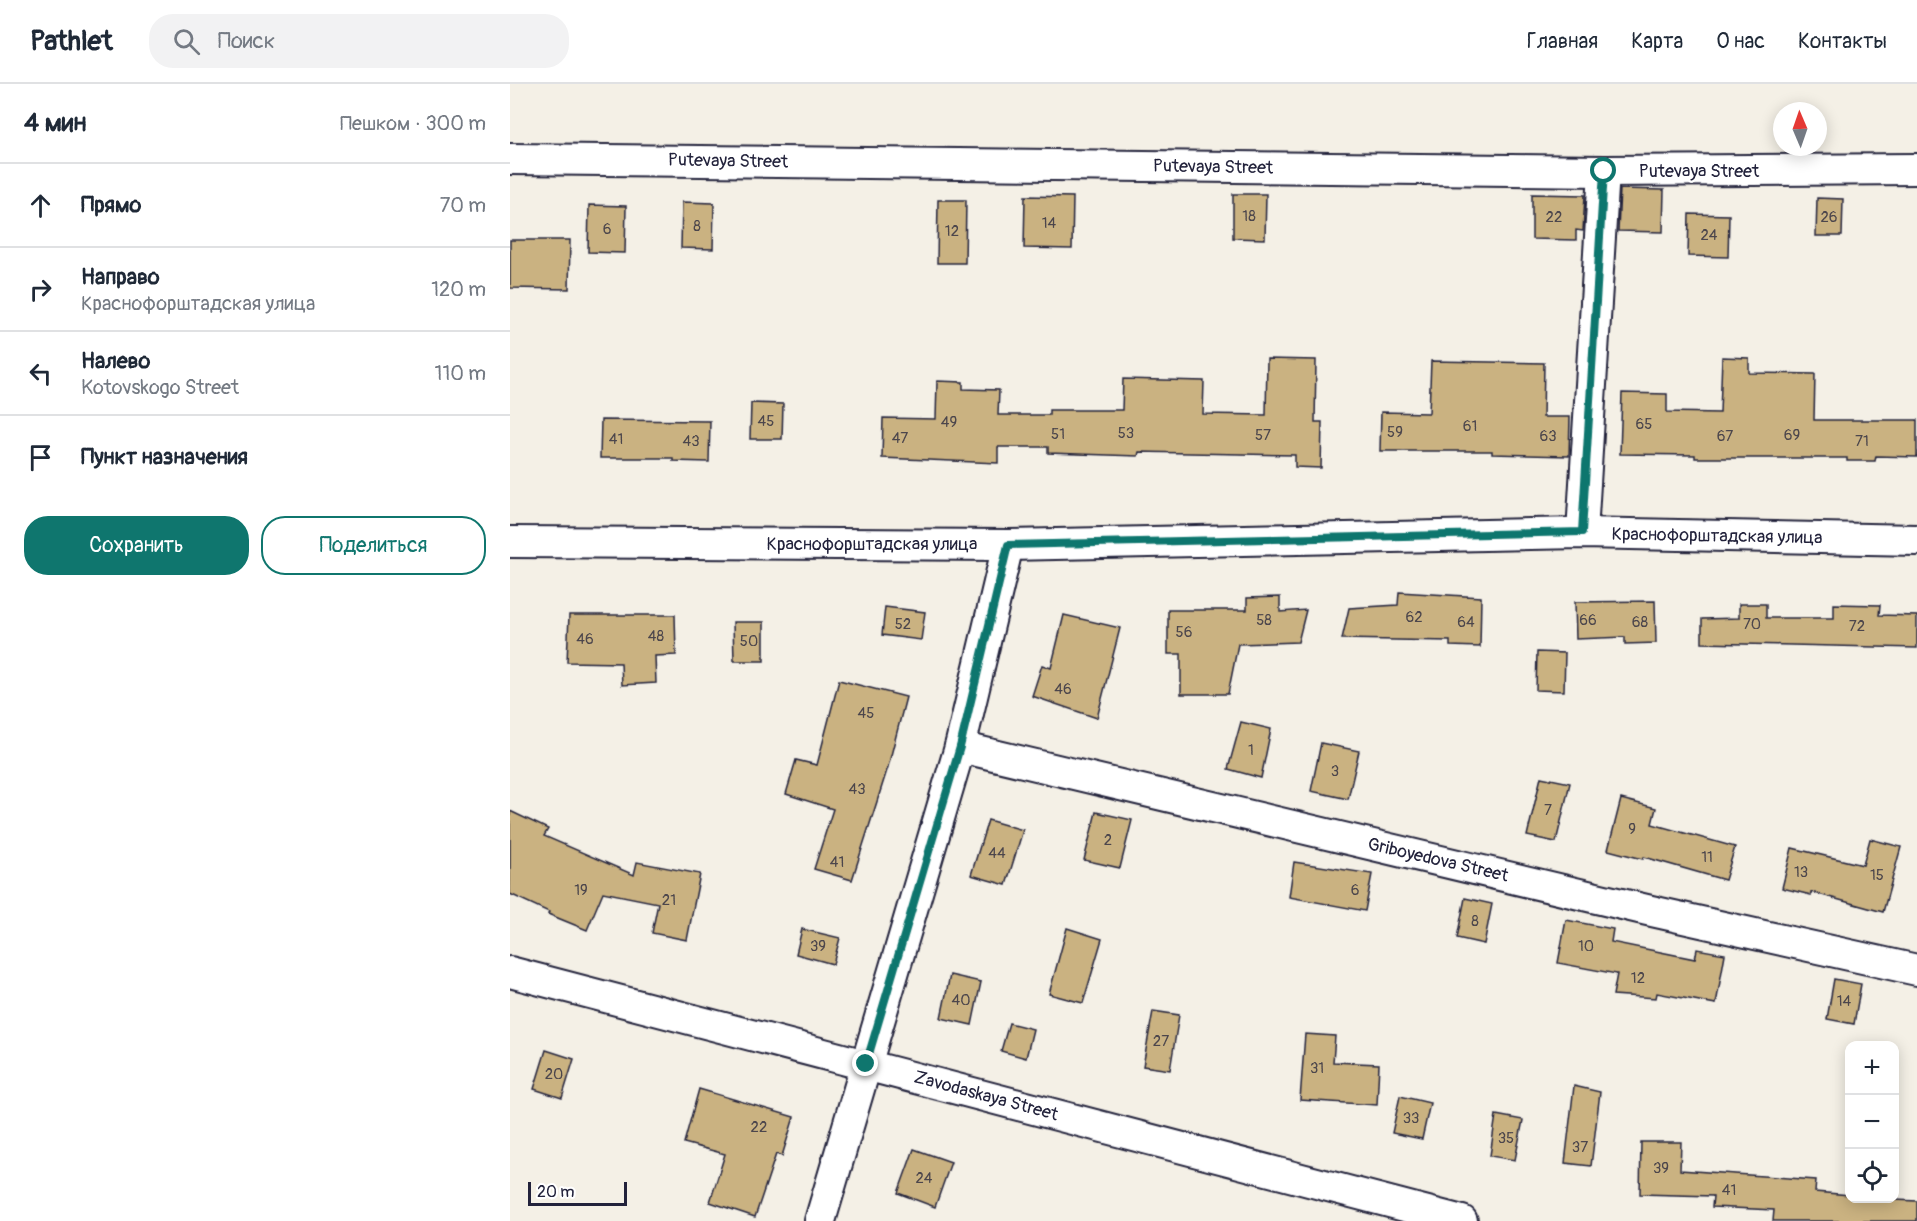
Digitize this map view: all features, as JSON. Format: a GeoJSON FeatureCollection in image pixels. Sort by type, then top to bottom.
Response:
{"type":"FeatureCollection","features":[{"type":"Feature","properties":{"kind":"street","name":"Putevaya Street"},"geometry":{"type":"LineString","coordinates":[[510,159],[1604,171],[1917,169]]}},
{"type":"Feature","properties":{"kind":"street"},"geometry":{"type":"LineString","coordinates":[[1582,532],[1604,171]]}},
{"type":"Feature","properties":{"kind":"street","name":"Краснофорштадская улица"},"geometry":{"type":"LineString","coordinates":[[510,542],[1008,545],[1582,532],[1917,540]]}},
{"type":"Feature","properties":{"kind":"street"},"geometry":{"type":"LineString","coordinates":[[820,1221],[960,747],[1008,545]]}},
{"type":"Feature","properties":{"kind":"street","name":"Griboyedova Street"},"geometry":{"type":"LineString","coordinates":[[960,747],[1647,910],[1917,970]]}},
{"type":"Feature","properties":{"kind":"street","name":"Zavodaskaya Street"},"geometry":{"type":"LineString","coordinates":[[510,972],[1462,1221]]}},
{"type":"Feature","properties":{"kind":"building"},"geometry":{"type":"Polygon","coordinates":[[[1620,189],[1664,190],[1663,232],[1618,231],[1620,189]]]}},
{"type":"Feature","properties":{"kind":"building"},"geometry":{"type":"Polygon","coordinates":[[[1233,194],[1266,194],[1265,239],[1233,238],[1233,194]]]}},
{"type":"Feature","properties":{"kind":"building"},"geometry":{"type":"Polygon","coordinates":[[[1532,194],[1585,195],[1583,231],[1576,230],[1576,240],[1532,239],[1532,194]]]}},
{"type":"Feature","properties":{"kind":"building"},"geometry":{"type":"Polygon","coordinates":[[[1025,196],[1073,197],[1072,249],[1024,248],[1025,196]]]}},
{"type":"Feature","properties":{"kind":"building"},"geometry":{"type":"Polygon","coordinates":[[[1817,198],[1843,199],[1842,236],[1816,236],[1817,198]]]}},
{"type":"Feature","properties":{"kind":"building"},"geometry":{"type":"Polygon","coordinates":[[[938,200],[966,200],[965,263],[937,263],[938,200]]]}},
{"type":"Feature","properties":{"kind":"building"},"geometry":{"type":"Polygon","coordinates":[[[682,202],[714,203],[713,249],[681,248],[682,202]]]}},
{"type":"Feature","properties":{"kind":"building"},"geometry":{"type":"Polygon","coordinates":[[[589,205],[626,206],[625,253],[588,252],[589,205]]]}},
{"type":"Feature","properties":{"kind":"building"},"geometry":{"type":"Polygon","coordinates":[[[1689,214],[1729,215],[1728,257],[1688,256],[1689,214]]]}},
{"type":"Feature","properties":{"kind":"building"},"geometry":{"type":"Polygon","coordinates":[[[510,240],[570,240],[569,289],[510,288],[510,240]]]}},
{"type":"Feature","properties":{"kind":"building"},"geometry":{"type":"Polygon","coordinates":[[[1722,357],[1749,358],[1749,373],[1815,374],[1814,420],[1917,420],[1917,457],[1876,456],[1875,461],[1847,461],[1847,458],[1695,458],[1695,455],[1620,454],[1622,393],[1667,394],[1667,412],[1720,413],[1722,357]]]}},
{"type":"Feature","properties":{"kind":"building"},"geometry":{"type":"Polygon","coordinates":[[[1267,359],[1316,360],[1315,422],[1322,422],[1321,468],[1295,467],[1295,455],[1139,452],[1138,456],[1048,453],[1048,447],[998,447],[998,463],[882,458],[883,418],[936,419],[937,381],[963,382],[963,389],[999,390],[998,415],[1049,415],[1049,410],[1122,410],[1123,379],[1204,381],[1203,414],[1266,415],[1267,359]]]}},
{"type":"Feature","properties":{"kind":"building"},"geometry":{"type":"Polygon","coordinates":[[[1431,361],[1544,363],[1543,417],[1570,417],[1569,456],[1492,454],[1492,451],[1380,451],[1381,412],[1429,413],[1431,361]]]}},
{"type":"Feature","properties":{"kind":"building"},"geometry":{"type":"Polygon","coordinates":[[[751,403],[783,404],[782,439],[750,439],[751,403]]]}},
{"type":"Feature","properties":{"kind":"building"},"geometry":{"type":"Polygon","coordinates":[[[601,420],[710,421],[709,462],[673,461],[673,458],[600,458],[601,420]]]}},
{"type":"Feature","properties":{"kind":"building"},"geometry":{"type":"Polygon","coordinates":[[[1399,592],[1481,597],[1480,647],[1450,646],[1450,641],[1342,639],[1349,608],[1398,605],[1399,592]]]}},
{"type":"Feature","properties":{"kind":"building"},"geometry":{"type":"Polygon","coordinates":[[[1280,597],[1280,612],[1306,610],[1298,642],[1238,644],[1228,694],[1181,694],[1181,654],[1168,654],[1168,610],[1247,610],[1247,598],[1280,597]]]}},
{"type":"Feature","properties":{"kind":"building"},"geometry":{"type":"Polygon","coordinates":[[[1655,601],[1656,643],[1625,644],[1625,637],[1576,639],[1575,602],[1655,601]]]}},
{"type":"Feature","properties":{"kind":"building"},"geometry":{"type":"Polygon","coordinates":[[[1739,604],[1766,604],[1766,618],[1834,618],[1834,604],[1880,605],[1879,615],[1917,616],[1917,648],[1702,643],[1702,619],[1739,618],[1739,604]]]}},
{"type":"Feature","properties":{"kind":"building"},"geometry":{"type":"Polygon","coordinates":[[[885,607],[925,612],[921,640],[882,635],[885,607]]]}},
{"type":"Feature","properties":{"kind":"building"},"geometry":{"type":"Polygon","coordinates":[[[569,615],[675,615],[676,655],[655,656],[656,683],[622,685],[621,663],[567,662],[569,615]]]}},
{"type":"Feature","properties":{"kind":"building"},"geometry":{"type":"Polygon","coordinates":[[[1064,615],[1120,628],[1097,718],[1032,696],[1042,665],[1051,668],[1064,615]]]}},
{"type":"Feature","properties":{"kind":"building"},"geometry":{"type":"Polygon","coordinates":[[[733,622],[764,622],[764,661],[734,661],[733,622]]]}},
{"type":"Feature","properties":{"kind":"building"},"geometry":{"type":"Polygon","coordinates":[[[1537,652],[1565,653],[1564,691],[1536,690],[1537,652]]]}},
{"type":"Feature","properties":{"kind":"building"},"geometry":{"type":"Polygon","coordinates":[[[839,680],[906,697],[888,767],[852,880],[814,869],[833,809],[786,794],[796,760],[817,765],[839,680]]]}},
{"type":"Feature","properties":{"kind":"building"},"geometry":{"type":"Polygon","coordinates":[[[1241,722],[1271,729],[1261,778],[1228,769],[1241,722]]]}},
{"type":"Feature","properties":{"kind":"building"},"geometry":{"type":"Polygon","coordinates":[[[1321,743],[1359,751],[1348,799],[1311,791],[1321,743]]]}},
{"type":"Feature","properties":{"kind":"building"},"geometry":{"type":"Polygon","coordinates":[[[1541,777],[1570,783],[1556,842],[1527,836],[1541,777]]]}},
{"type":"Feature","properties":{"kind":"building"},"geometry":{"type":"Polygon","coordinates":[[[1621,799],[1656,808],[1652,824],[1735,847],[1725,880],[1644,857],[1643,859],[1608,850],[1621,799]]]}},
{"type":"Feature","properties":{"kind":"building"},"geometry":{"type":"Polygon","coordinates":[[[510,811],[548,829],[544,836],[634,875],[637,862],[700,874],[687,940],[652,933],[658,903],[603,892],[587,930],[548,914],[549,912],[510,894],[510,811]]]}},
{"type":"Feature","properties":{"kind":"building"},"geometry":{"type":"Polygon","coordinates":[[[1096,812],[1132,820],[1120,868],[1084,860],[1096,812]]]}},
{"type":"Feature","properties":{"kind":"building"},"geometry":{"type":"Polygon","coordinates":[[[988,820],[1023,830],[1006,885],[971,875],[988,820]]]}},
{"type":"Feature","properties":{"kind":"building"},"geometry":{"type":"Polygon","coordinates":[[[1870,839],[1901,847],[1883,912],[1811,892],[1811,895],[1782,888],[1792,848],[1863,865],[1870,839]]]}},
{"type":"Feature","properties":{"kind":"building"},"geometry":{"type":"Polygon","coordinates":[[[1294,862],[1372,874],[1365,911],[1289,897],[1294,862]]]}},
{"type":"Feature","properties":{"kind":"building"},"geometry":{"type":"Polygon","coordinates":[[[1465,898],[1492,904],[1484,944],[1457,938],[1465,898]]]}},
{"type":"Feature","properties":{"kind":"building"},"geometry":{"type":"Polygon","coordinates":[[[1566,920],[1613,929],[1611,942],[1695,959],[1697,949],[1725,954],[1716,1004],[1657,993],[1656,998],[1613,995],[1617,974],[1558,963],[1566,920]]]}},
{"type":"Feature","properties":{"kind":"building"},"geometry":{"type":"Polygon","coordinates":[[[1067,928],[1102,939],[1083,1003],[1049,994],[1067,928]]]}},
{"type":"Feature","properties":{"kind":"building"},"geometry":{"type":"Polygon","coordinates":[[[802,929],[840,938],[833,964],[796,954],[802,929]]]}},
{"type":"Feature","properties":{"kind":"building"},"geometry":{"type":"Polygon","coordinates":[[[950,975],[981,982],[972,1025],[941,1018],[950,975]]]}},
{"type":"Feature","properties":{"kind":"building"},"geometry":{"type":"Polygon","coordinates":[[[1834,979],[1861,984],[1854,1024],[1827,1019],[1834,979]]]}},
{"type":"Feature","properties":{"kind":"building"},"geometry":{"type":"Polygon","coordinates":[[[1153,1011],[1179,1015],[1170,1070],[1143,1066],[1153,1011]]]}},
{"type":"Feature","properties":{"kind":"building"},"geometry":{"type":"Polygon","coordinates":[[[1009,1023],[1033,1029],[1026,1058],[1001,1051],[1009,1023]]]}},
{"type":"Feature","properties":{"kind":"building"},"geometry":{"type":"Polygon","coordinates":[[[1305,1034],[1335,1036],[1333,1062],[1379,1064],[1377,1105],[1300,1100],[1305,1034]]]}},
{"type":"Feature","properties":{"kind":"building"},"geometry":{"type":"Polygon","coordinates":[[[546,1050],[574,1059],[562,1098],[534,1089],[546,1050]]]}},
{"type":"Feature","properties":{"kind":"building"},"geometry":{"type":"Polygon","coordinates":[[[1574,1086],[1600,1092],[1591,1166],[1565,1163],[1574,1086]]]}},
{"type":"Feature","properties":{"kind":"building"},"geometry":{"type":"Polygon","coordinates":[[[699,1089],[794,1117],[782,1156],[776,1154],[755,1217],[710,1202],[725,1154],[684,1143],[699,1089]]]}},
{"type":"Feature","properties":{"kind":"building"},"geometry":{"type":"Polygon","coordinates":[[[1400,1096],[1430,1103],[1422,1139],[1392,1133],[1400,1096]]]}},
{"type":"Feature","properties":{"kind":"building"},"geometry":{"type":"Polygon","coordinates":[[[1496,1115],[1523,1120],[1515,1160],[1490,1156],[1496,1115]]]}},
{"type":"Feature","properties":{"kind":"building"},"geometry":{"type":"Polygon","coordinates":[[[1641,1142],[1681,1142],[1680,1170],[1816,1180],[1815,1192],[1845,1195],[1845,1203],[1917,1201],[1917,1221],[1773,1221],[1774,1210],[1712,1207],[1713,1196],[1640,1194],[1641,1142]]]}},
{"type":"Feature","properties":{"kind":"building"},"geometry":{"type":"Polygon","coordinates":[[[914,1149],[951,1162],[935,1207],[898,1193],[914,1149]]]}},
{"type":"Feature","properties":{"kind":"route"},"geometry":{"type":"LineString","coordinates":[[866,1064],[960,747],[1008,545],[1582,532],[1604,171]]}}]}
